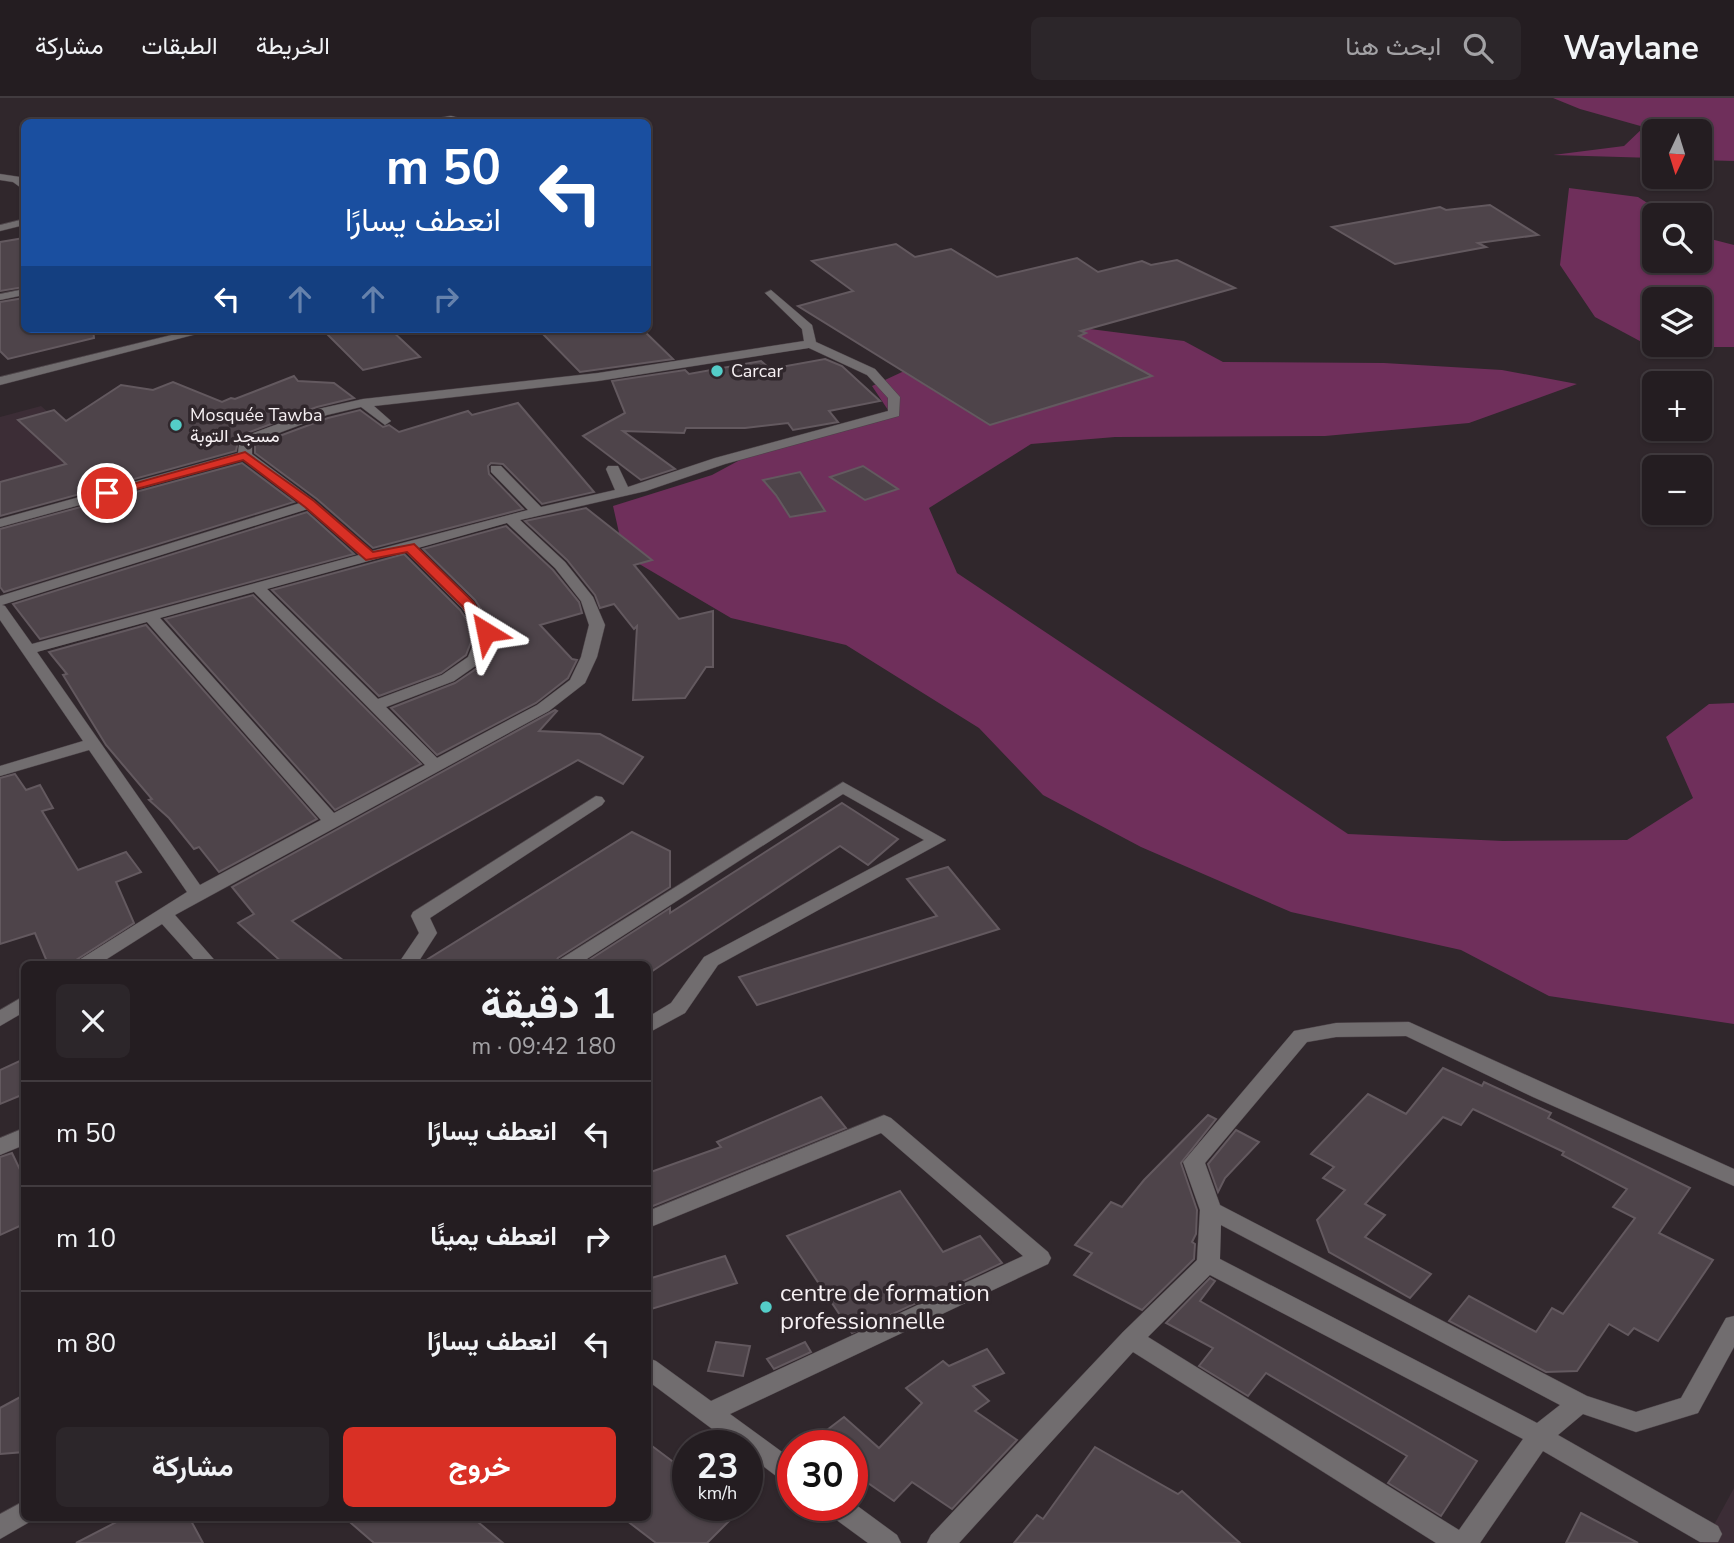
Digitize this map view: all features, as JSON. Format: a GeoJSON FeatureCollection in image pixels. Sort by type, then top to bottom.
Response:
{"type":"FeatureCollection","features":[{"type":"Feature","properties":{"kind":"street"},"geometry":{"type":"LineString","coordinates":[[0,177],[13,178],[21,184]]}},
{"type":"Feature","properties":{"kind":"street"},"geometry":{"type":"LineString","coordinates":[[0,228],[21,223]]}},
{"type":"Feature","properties":{"kind":"street"},"geometry":{"type":"LineString","coordinates":[[0,297],[21,293]]}},
{"type":"Feature","properties":{"kind":"street"},"geometry":{"type":"LineString","coordinates":[[771,293],[808,328],[810,344]]}},
{"type":"Feature","properties":{"kind":"street"},"geometry":{"type":"LineString","coordinates":[[2,377],[172,333]]}},
{"type":"Feature","properties":{"kind":"street"},"geometry":{"type":"LineString","coordinates":[[26,650],[256,586],[410,547],[510,517],[623,492],[845,424],[894,413],[894,397],[871,372],[810,344],[598,377],[363,403],[323,412],[244,440],[245,456],[310,504],[370,557]]}},
{"type":"Feature","properties":{"kind":"street"},"geometry":{"type":"LineString","coordinates":[[363,403],[384,421]]}},
{"type":"Feature","properties":{"kind":"street"},"geometry":{"type":"LineString","coordinates":[[0,523],[245,456]]}},
{"type":"Feature","properties":{"kind":"street"},"geometry":{"type":"LineString","coordinates":[[496,469],[537,511]]}},
{"type":"Feature","properties":{"kind":"street"},"geometry":{"type":"LineString","coordinates":[[613,469],[623,492]]}},
{"type":"Feature","properties":{"kind":"street"},"geometry":{"type":"LineString","coordinates":[[0,601],[310,504]]}},
{"type":"Feature","properties":{"kind":"street"},"geometry":{"type":"LineString","coordinates":[[91,961],[197,894],[543,708],[577,683],[589,657],[597,625],[588,600],[560,565],[510,517]]}},
{"type":"Feature","properties":{"kind":"street"},"geometry":{"type":"LineString","coordinates":[[375,706],[448,678],[475,659],[486,632],[468,605],[410,547]]}},
{"type":"Feature","properties":{"kind":"street"},"geometry":{"type":"LineString","coordinates":[[256,586],[436,766]]}},
{"type":"Feature","properties":{"kind":"street"},"geometry":{"type":"LineString","coordinates":[[0,609],[7,635],[26,650],[197,894]]}},
{"type":"Feature","properties":{"kind":"street"},"geometry":{"type":"LineString","coordinates":[[150,615],[332,822]]}},
{"type":"Feature","properties":{"kind":"street"},"geometry":{"type":"LineString","coordinates":[[0,771],[91,744]]}},
{"type":"Feature","properties":{"kind":"street"},"geometry":{"type":"LineString","coordinates":[[571,961],[843,787],[937,839],[711,961],[678,1008],[651,1024]]}},
{"type":"Feature","properties":{"kind":"street"},"geometry":{"type":"LineString","coordinates":[[409,961],[428,933],[420,916],[596,802]]}},
{"type":"Feature","properties":{"kind":"street"},"geometry":{"type":"LineString","coordinates":[[164,914],[206,961]]}},
{"type":"Feature","properties":{"kind":"street"},"geometry":{"type":"LineString","coordinates":[[0,1019],[21,1005]]}},
{"type":"Feature","properties":{"kind":"street"},"geometry":{"type":"LineString","coordinates":[[940,1543],[1131,1339],[1208,1263],[1211,1210],[1194,1162],[1301,1037],[1336,1030],[1409,1029],[1540,1092],[1734,1178]]}},
{"type":"Feature","properties":{"kind":"street"},"geometry":{"type":"LineString","coordinates":[[651,1219],[884,1123],[1040,1258],[709,1413]]}},
{"type":"Feature","properties":{"kind":"street"},"geometry":{"type":"LineString","coordinates":[[0,1147],[21,1137]]}},
{"type":"Feature","properties":{"kind":"street"},"geometry":{"type":"LineString","coordinates":[[1211,1210],[1579,1403],[1636,1422],[1689,1406],[1734,1325]]}},
{"type":"Feature","properties":{"kind":"street"},"geometry":{"type":"LineString","coordinates":[[1208,1263],[1539,1436],[1709,1534]]}},
{"type":"Feature","properties":{"kind":"street"},"geometry":{"type":"LineString","coordinates":[[1131,1339],[1458,1543]]}},
{"type":"Feature","properties":{"kind":"street"},"geometry":{"type":"LineString","coordinates":[[651,1370],[777,1462]]}},
{"type":"Feature","properties":{"kind":"street"},"geometry":{"type":"LineString","coordinates":[[1465,1543],[1539,1436],[1579,1403]]}},
{"type":"Feature","properties":{"kind":"street"},"geometry":{"type":"LineString","coordinates":[[0,1528],[21,1514]]}},
{"type":"Feature","properties":{"kind":"street"},"geometry":{"type":"LineString","coordinates":[[858,1521],[888,1543]]}},
{"type":"Feature","properties":{"kind":"shaded area"},"geometry":{"type":"Polygon","coordinates":[[[1553,98],[1734,98],[1734,161],[1712,160],[1712,119],[1642,119],[1642,126],[1580,109],[1553,98]]]}},
{"type":"Feature","properties":{"kind":"shaded area"},"geometry":{"type":"Polygon","coordinates":[[[1642,129],[1642,158],[1553,155],[1624,146],[1642,129]]]}},
{"type":"Feature","properties":{"kind":"shaded area"},"geometry":{"type":"Polygon","coordinates":[[[1569,188],[1638,197],[1647,203],[1642,203],[1642,273],[1712,273],[1712,239],[1734,245],[1734,347],[1712,347],[1712,287],[1642,287],[1642,342],[1595,317],[1560,265],[1569,188]]]}},
{"type":"Feature","properties":{"kind":"shaded area"},"geometry":{"type":"Polygon","coordinates":[[[1090,329],[1184,341],[1223,362],[1384,363],[1502,370],[1577,384],[1469,423],[1325,436],[1115,437],[1031,444],[929,508],[957,573],[1348,834],[1503,841],[1627,840],[1693,798],[1666,737],[1709,704],[1734,703],[1734,1024],[1549,996],[1461,950],[1291,912],[1141,847],[1043,795],[979,728],[846,645],[731,618],[624,555],[613,506],[712,475],[764,447],[892,416],[872,386],[973,339],[1090,329]]]}},
{"type":"Feature","properties":{"kind":"shaded area"},"geometry":{"type":"Polygon","coordinates":[[[41,406],[107,464],[0,499],[0,417],[41,406]]]}},
{"type":"Feature","properties":{"kind":"shaded area"},"geometry":{"type":"Polygon","coordinates":[[[1734,1488],[1734,1543],[1703,1543],[1709,1534],[1734,1488]]]}},
{"type":"Feature","properties":{"kind":"building"},"geometry":{"type":"Polygon","coordinates":[[[1490,205],[1538,235],[1478,243],[1486,247],[1395,264],[1332,227],[1440,207],[1446,210],[1490,205]]]}},
{"type":"Feature","properties":{"kind":"building"},"geometry":{"type":"Polygon","coordinates":[[[21,238],[21,288],[0,291],[0,242],[21,238]]]}},
{"type":"Feature","properties":{"kind":"building"},"geometry":{"type":"Polygon","coordinates":[[[896,244],[915,257],[951,249],[997,277],[1077,258],[1098,272],[1142,261],[1151,265],[1177,260],[1235,288],[1081,331],[1086,333],[1079,336],[1152,376],[990,425],[798,306],[853,291],[812,261],[896,244]]]}},
{"type":"Feature","properties":{"kind":"building"},"geometry":{"type":"Polygon","coordinates":[[[21,298],[21,333],[93,333],[94,338],[8,359],[0,351],[0,302],[21,298]]]}},
{"type":"Feature","properties":{"kind":"building"},"geometry":{"type":"Polygon","coordinates":[[[326,333],[394,333],[420,357],[363,370],[326,333]]]}},
{"type":"Feature","properties":{"kind":"building"},"geometry":{"type":"Polygon","coordinates":[[[542,333],[646,333],[673,359],[580,372],[542,333]]]}},
{"type":"Feature","properties":{"kind":"building"},"geometry":{"type":"Polygon","coordinates":[[[825,359],[842,366],[880,401],[829,411],[838,422],[793,430],[788,423],[745,428],[686,428],[684,433],[623,431],[675,469],[641,480],[583,436],[625,413],[612,381],[685,370],[689,374],[761,361],[770,369],[825,359]]]}},
{"type":"Feature","properties":{"kind":"building"},"geometry":{"type":"Polygon","coordinates":[[[294,376],[298,381],[334,383],[354,398],[317,407],[239,436],[236,451],[0,516],[0,482],[66,464],[18,420],[54,410],[66,421],[121,385],[153,390],[173,382],[222,402],[294,376]]]}},
{"type":"Feature","properties":{"kind":"building"},"geometry":{"type":"Polygon","coordinates":[[[518,403],[594,492],[542,504],[503,464],[491,463],[488,466],[489,474],[523,509],[373,548],[317,499],[255,453],[255,445],[328,418],[360,410],[383,427],[389,425],[399,432],[468,411],[472,415],[518,403]]]}},
{"type":"Feature","properties":{"kind":"building"},"geometry":{"type":"Polygon","coordinates":[[[242,463],[294,502],[4,592],[0,587],[0,529],[242,463]]]}},
{"type":"Feature","properties":{"kind":"building"},"geometry":{"type":"Polygon","coordinates":[[[863,466],[898,489],[865,500],[830,477],[863,466]]]}},
{"type":"Feature","properties":{"kind":"building"},"geometry":{"type":"Polygon","coordinates":[[[800,472],[825,511],[790,517],[763,480],[800,472]]]}},
{"type":"Feature","properties":{"kind":"building"},"geometry":{"type":"Polygon","coordinates":[[[586,508],[652,560],[634,565],[679,619],[713,611],[713,667],[706,667],[685,698],[633,700],[637,626],[634,629],[614,604],[600,608],[595,595],[567,560],[525,521],[586,508]]]}},
{"type":"Feature","properties":{"kind":"building"},"geometry":{"type":"Polygon","coordinates":[[[307,512],[354,554],[40,639],[13,604],[307,512]]]}},
{"type":"Feature","properties":{"kind":"building"},"geometry":{"type":"Polygon","coordinates":[[[506,526],[553,570],[579,602],[582,613],[540,625],[572,659],[577,660],[568,678],[536,703],[437,755],[391,708],[455,683],[483,664],[496,633],[475,600],[423,549],[506,526]]]}},
{"type":"Feature","properties":{"kind":"building"},"geometry":{"type":"Polygon","coordinates":[[[404,554],[460,610],[475,632],[466,655],[441,673],[379,696],[272,590],[404,554]]]}},
{"type":"Feature","properties":{"kind":"building"},"geometry":{"type":"Polygon","coordinates":[[[253,595],[421,764],[335,810],[165,619],[253,595]]]}},
{"type":"Feature","properties":{"kind":"building"},"geometry":{"type":"Polygon","coordinates":[[[146,625],[317,819],[219,872],[199,847],[194,849],[169,818],[149,800],[152,799],[106,745],[63,675],[67,674],[49,652],[146,625]]]}},
{"type":"Feature","properties":{"kind":"building"},"geometry":{"type":"Polygon","coordinates":[[[555,710],[557,711],[539,731],[600,734],[643,757],[623,784],[578,760],[292,921],[344,961],[281,961],[238,923],[254,914],[232,887],[555,710]]]}},
{"type":"Feature","properties":{"kind":"building"},"geometry":{"type":"Polygon","coordinates":[[[15,774],[26,790],[40,785],[53,808],[42,811],[78,870],[126,852],[141,872],[116,882],[134,923],[72,961],[47,961],[35,933],[0,944],[0,778],[15,774]]]}},
{"type":"Feature","properties":{"kind":"building"},"geometry":{"type":"Polygon","coordinates":[[[842,803],[898,839],[868,865],[840,846],[651,972],[651,961],[588,961],[670,908],[670,913],[842,803]]]}},
{"type":"Feature","properties":{"kind":"building"},"geometry":{"type":"Polygon","coordinates":[[[632,832],[670,851],[670,887],[556,961],[425,961],[632,832]]]}},
{"type":"Feature","properties":{"kind":"building"},"geometry":{"type":"Polygon","coordinates":[[[948,867],[999,929],[757,1005],[739,977],[937,916],[907,879],[948,867]]]}},
{"type":"Feature","properties":{"kind":"building"},"geometry":{"type":"Polygon","coordinates":[[[21,1060],[21,1095],[0,1104],[0,1070],[21,1060]]]}},
{"type":"Feature","properties":{"kind":"building"},"geometry":{"type":"Polygon","coordinates":[[[1443,1068],[1482,1086],[1484,1082],[1551,1113],[1548,1118],[1690,1188],[1659,1233],[1713,1260],[1658,1341],[1634,1328],[1628,1335],[1609,1324],[1577,1371],[1546,1372],[1449,1321],[1469,1296],[1536,1332],[1552,1308],[1563,1314],[1635,1218],[1613,1207],[1627,1189],[1562,1155],[1564,1152],[1473,1109],[1461,1125],[1443,1117],[1365,1204],[1385,1215],[1365,1237],[1431,1274],[1410,1298],[1329,1252],[1317,1220],[1345,1190],[1323,1178],[1334,1167],[1311,1154],[1368,1094],[1406,1114],[1443,1068]]]}},
{"type":"Feature","properties":{"kind":"building"},"geometry":{"type":"Polygon","coordinates":[[[821,1097],[846,1128],[651,1207],[651,1172],[721,1147],[717,1142],[821,1097]]]}},
{"type":"Feature","properties":{"kind":"building"},"geometry":{"type":"Polygon","coordinates":[[[1208,1115],[1216,1119],[1181,1163],[1197,1210],[1196,1234],[1192,1242],[1195,1244],[1194,1259],[1142,1310],[1074,1275],[1092,1253],[1075,1245],[1111,1202],[1122,1207],[1144,1180],[1208,1115]]]}},
{"type":"Feature","properties":{"kind":"building"},"geometry":{"type":"Polygon","coordinates":[[[1236,1130],[1259,1142],[1225,1178],[1218,1192],[1208,1164],[1236,1130]]]}},
{"type":"Feature","properties":{"kind":"building"},"geometry":{"type":"Polygon","coordinates":[[[12,1153],[21,1172],[21,1225],[0,1235],[0,1157],[12,1153]]]}},
{"type":"Feature","properties":{"kind":"building"},"geometry":{"type":"Polygon","coordinates":[[[900,1191],[943,1252],[980,1236],[1002,1263],[852,1333],[787,1236],[900,1191]]]}},
{"type":"Feature","properties":{"kind":"building"},"geometry":{"type":"Polygon","coordinates":[[[725,1256],[737,1283],[651,1309],[651,1278],[725,1256]]]}},
{"type":"Feature","properties":{"kind":"building"},"geometry":{"type":"Polygon","coordinates":[[[1210,1278],[1215,1281],[1200,1301],[1477,1461],[1441,1516],[1388,1483],[1407,1456],[1266,1373],[1248,1396],[1199,1366],[1213,1348],[1166,1323],[1210,1278]]]}},
{"type":"Feature","properties":{"kind":"building"},"geometry":{"type":"Polygon","coordinates":[[[716,1342],[750,1346],[743,1376],[708,1371],[716,1342]]]}},
{"type":"Feature","properties":{"kind":"building"},"geometry":{"type":"Polygon","coordinates":[[[805,1342],[811,1352],[774,1369],[767,1359],[805,1342]]]}},
{"type":"Feature","properties":{"kind":"building"},"geometry":{"type":"Polygon","coordinates":[[[987,1349],[1004,1373],[973,1386],[989,1401],[975,1411],[1017,1440],[952,1509],[912,1482],[894,1501],[868,1483],[868,1438],[879,1448],[922,1403],[906,1388],[943,1361],[949,1366],[987,1349]]]}},
{"type":"Feature","properties":{"kind":"building"},"geometry":{"type":"Polygon","coordinates":[[[21,1397],[21,1452],[0,1454],[0,1408],[21,1397]]]}},
{"type":"Feature","properties":{"kind":"building"},"geometry":{"type":"Polygon","coordinates":[[[844,1417],[859,1430],[827,1430],[844,1417]]]}},
{"type":"Feature","properties":{"kind":"building"},"geometry":{"type":"Polygon","coordinates":[[[651,1445],[672,1461],[672,1521],[729,1521],[707,1543],[656,1543],[627,1521],[651,1521],[651,1445]]]}},
{"type":"Feature","properties":{"kind":"building"},"geometry":{"type":"Polygon","coordinates":[[[1095,1447],[1178,1494],[1182,1491],[1240,1543],[1014,1543],[1037,1515],[1043,1519],[1095,1447]]]}},
{"type":"Feature","properties":{"kind":"building"},"geometry":{"type":"Polygon","coordinates":[[[1581,1513],[1638,1543],[1566,1543],[1581,1513]]]}},
{"type":"Feature","properties":{"kind":"building"},"geometry":{"type":"Polygon","coordinates":[[[118,1521],[191,1521],[203,1543],[76,1543],[118,1521]]]}},
{"type":"Feature","properties":{"kind":"building"},"geometry":{"type":"Polygon","coordinates":[[[349,1521],[477,1521],[503,1543],[374,1543],[349,1521]]]}},
{"type":"Feature","properties":{"kind":"place","name":"Carcar"},"geometry":{"type":"Point","coordinates":[717,371]}},
{"type":"Feature","properties":{"kind":"place","name":"Mosquée Tawba مسجد التوبة"},"geometry":{"type":"Point","coordinates":[176,425]}},
{"type":"Feature","properties":{"kind":"place","name":"centre de formation professionnelle"},"geometry":{"type":"Point","coordinates":[766,1307]}},
{"type":"Feature","properties":{"kind":"route"},"geometry":{"type":"LineString","coordinates":[[107,493],[245,456],[310,504],[370,557],[410,547],[468,605],[486,632]]}}]}
